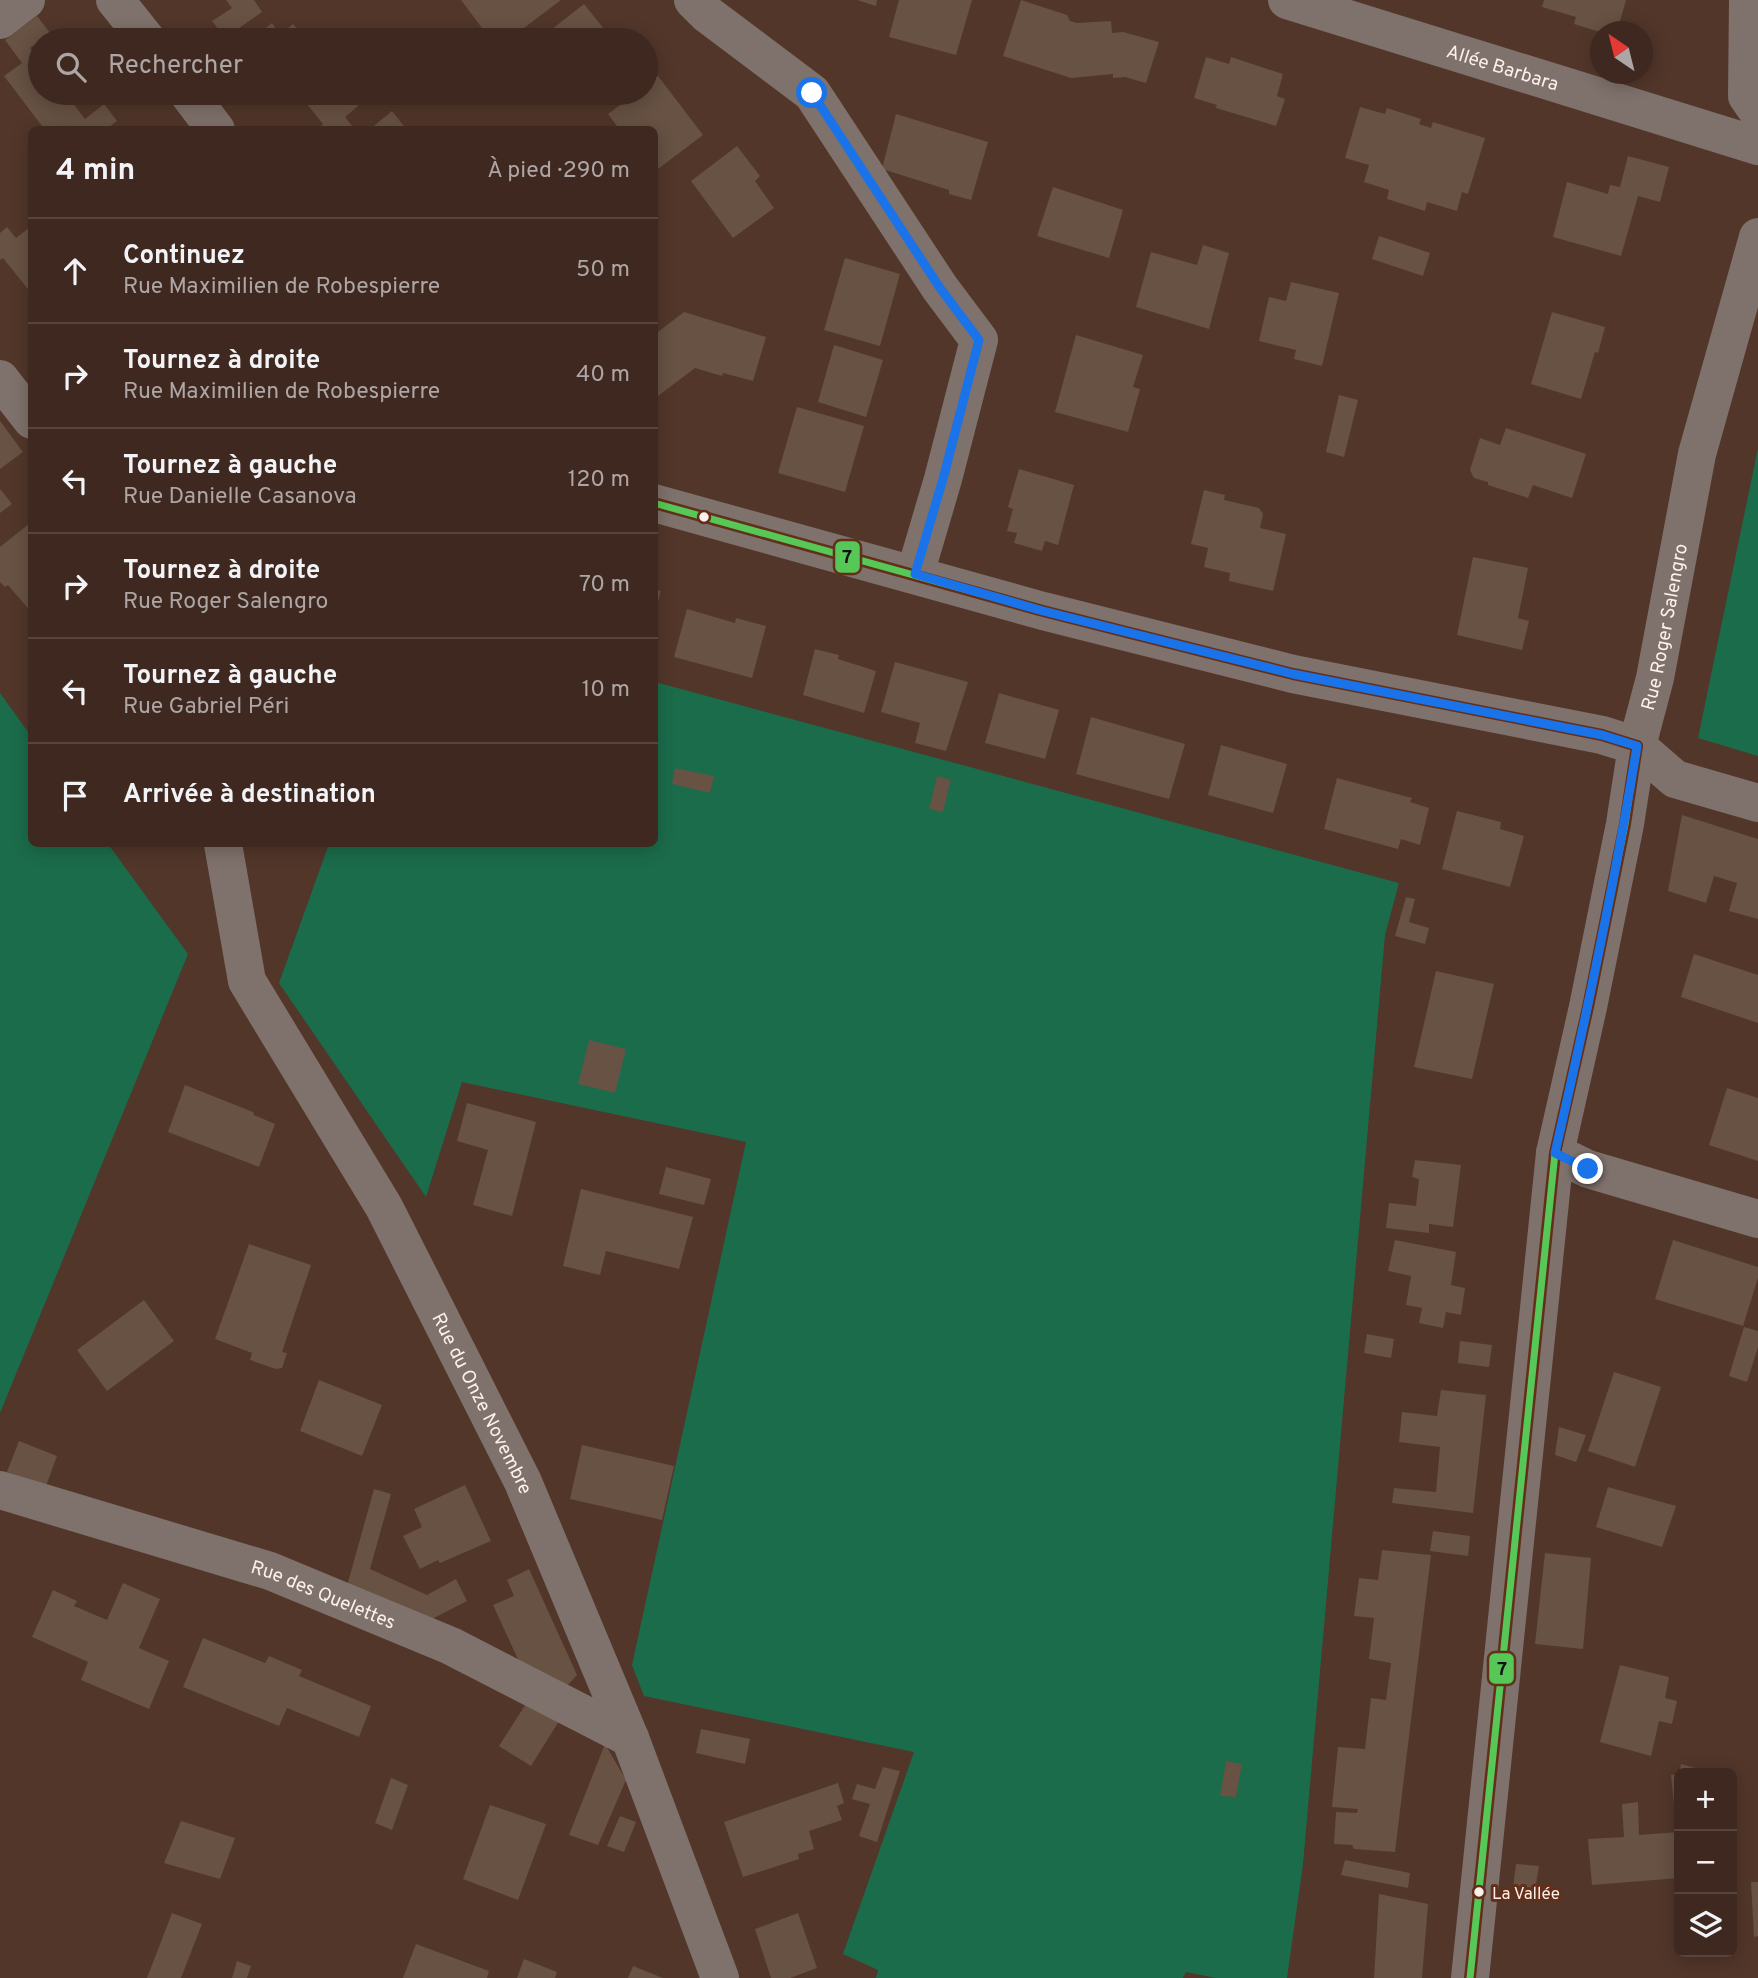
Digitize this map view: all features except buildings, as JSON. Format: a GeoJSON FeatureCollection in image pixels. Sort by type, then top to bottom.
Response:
{"type":"FeatureCollection","features":[{"type":"Feature","properties":{"kind":"street"},"geometry":{"type":"LineString","coordinates":[[0,20],[26,0]]}},
{"type":"Feature","properties":{"kind":"street"},"geometry":{"type":"LineString","coordinates":[[115,0],[137,28]]}},
{"type":"Feature","properties":{"kind":"street"},"geometry":{"type":"LineString","coordinates":[[693,0],[812,93],[940,288],[979,340],[915,574]]}},
{"type":"Feature","properties":{"kind":"street","name":"Allée Barbara"},"geometry":{"type":"LineString","coordinates":[[1287,0],[1758,146]]}},
{"type":"Feature","properties":{"kind":"street"},"geometry":{"type":"LineString","coordinates":[[1748,0],[1747,96],[1758,113]]}},
{"type":"Feature","properties":{"kind":"street"},"geometry":{"type":"LineString","coordinates":[[197,105],[213,126]]}},
{"type":"Feature","properties":{"kind":"street","name":"Rue Roger Salengro"},"geometry":{"type":"LineString","coordinates":[[1470,1978],[1555,1153],[1591,994],[1625,824],[1637,746],[1655,677],[1697,454],[1758,237]]}},
{"type":"Feature","properties":{"kind":"street"},"geometry":{"type":"LineString","coordinates":[[0,379],[28,415]]}},
{"type":"Feature","properties":{"kind":"street"},"geometry":{"type":"LineString","coordinates":[[658,504],[1056,614],[1293,674],[1602,735],[1637,746],[1675,779],[1758,803]]}},
{"type":"Feature","properties":{"kind":"street","name":"Rue du Onze Novembre"},"geometry":{"type":"LineString","coordinates":[[224,847],[247,981],[384,1207],[523,1482],[630,1738],[720,1978]]}},
{"type":"Feature","properties":{"kind":"street"},"geometry":{"type":"LineString","coordinates":[[1555,1153],[1588,1169],[1758,1219]]}},
{"type":"Feature","properties":{"kind":"street","name":"Rue des Quelettes"},"geometry":{"type":"LineString","coordinates":[[0,1490],[270,1571],[452,1646],[630,1738]]}},
{"type":"Feature","properties":{"kind":"green space"},"geometry":{"type":"Polygon","coordinates":[[[1758,448],[1758,756],[1698,738],[1758,448]]]}},
{"type":"Feature","properties":{"kind":"green space"},"geometry":{"type":"Polygon","coordinates":[[[658,683],[1399,883],[1385,935],[1303,1864],[1287,1978],[1216,1978],[1186,1972],[1183,1978],[876,1978],[878,1970],[843,1954],[914,1752],[644,1696],[632,1665],[746,1142],[462,1082],[426,1197],[279,983],[328,847],[658,847],[658,683]]]}},
{"type":"Feature","properties":{"kind":"green space"},"geometry":{"type":"Polygon","coordinates":[[[0,693],[28,732],[28,847],[110,847],[188,954],[0,1413],[0,693]]]}},
{"type":"Feature","properties":{"kind":"transit line","name":"7"},"geometry":{"type":"LineString","coordinates":[[658,504],[1043,611],[1293,674],[1602,735],[1637,746]]}},
{"type":"Feature","properties":{"kind":"transit line","name":"7"},"geometry":{"type":"LineString","coordinates":[[1470,1978],[1555,1153],[1625,824],[1637,746]]}},
{"type":"Feature","properties":{"kind":"place","name":"La Vallée"},"geometry":{"type":"Point","coordinates":[1479,1892]}},
{"type":"Feature","properties":{"kind":"route"},"geometry":{"type":"LineString","coordinates":[[812,93],[940,288],[979,340],[915,574],[1043,611],[1293,674],[1602,735],[1637,746],[1625,824],[1555,1153],[1588,1169]]}}]}
